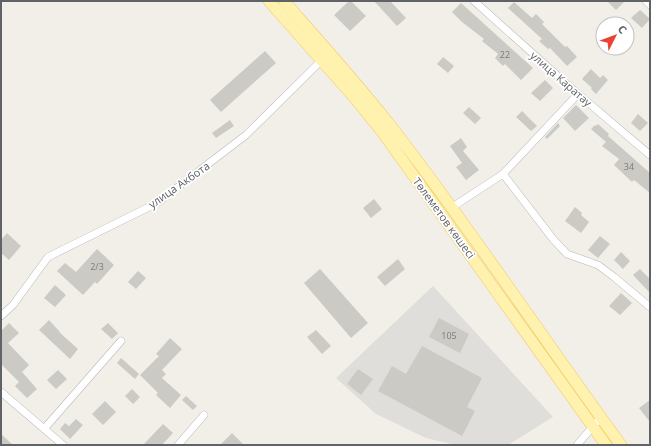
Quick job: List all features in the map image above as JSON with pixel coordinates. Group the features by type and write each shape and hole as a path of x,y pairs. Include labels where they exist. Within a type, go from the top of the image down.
{"main road":[{"name":"Төлеметов көшесі","path":"269,1 362,90 391,126 621,445"},
{"name":"Төлеметов көшесі","path":"284,1 354,97 383,133 606,445"}],"street":[{"name":"улица Каратау","path":"474,1 578,94 650,155"},
{"path":"646,1 650,5"},
{"name":"улица Акбота","path":"1,316 13,305 48,257 157,203 246,135 325,56"},
{"path":"451,208 503,174 578,94"},
{"path":"503,174 553,239 567,254 598,266 614,277 650,307"},
{"path":"44,429 121,341"},
{"path":"1,392 63,445"},
{"path":"178,445 204,415"},
{"path":"577,445 601,418"}],"shaded area":[{"path":"433,286 553,417 508,445 456,445 426,438 376,414 336,378"}],"building":[{"path":"349,1 351,1 366,16 350,31 334,15"},
{"path":"374,1 390,1 406,18 397,26"},
{"path":"607,1 625,1 616,10"},
{"path":"514,2 532,18 536,14 544,22 542,24 577,57 567,66 550,48 548,49 539,41 542,39 508,8"},
{"path":"461,3 533,68 521,80 505,64 503,66 495,58 498,54 482,41 484,39 452,12"},
{"path":"640,10 650,19 642,28 635,22 635,16 633,16"},
{"path":"265,51 276,63 221,112 210,100"},
{"path":"443,57 454,66 448,73 437,64"},
{"path":"591,69 600,78 603,75 608,80 596,94 582,79"},
{"path":"545,80 553,88 540,101 531,93"},
{"path":"576,105 589,118 575,131 563,118"},
{"path":"469,107 481,118 475,124 463,113"},
{"path":"522,111 537,126 531,131 516,117"},
{"path":"638,114 648,123 640,131 631,123"},
{"path":"230,120 234,126 216,138 212,133"},
{"path":"558,123 560,126 547,139 545,137"},
{"path":"598,124 609,134 608,136 650,173 650,193 634,180 632,182 614,165 619,159 602,146 606,142 591,129"},
{"path":"461,138 467,147 463,151 479,170 466,180 456,167 462,163 450,146"},
{"path":"374,199 382,209 371,218 363,208"},
{"path":"575,207 589,222 581,233 565,221"},
{"path":"7,233 21,246 9,260 1,253 1,240"},
{"path":"600,236 610,244 598,258 588,250"},
{"path":"97,249 114,265 97,284 95,282 83,295 57,271 65,263 76,272"},
{"path":"621,252 630,261 623,269 614,260"},
{"path":"398,259 405,269 385,286 377,277"},
{"path":"320,269 368,323 351,338 304,283"},
{"path":"640,269 650,279 650,293 633,275"},
{"path":"138,271 146,278 136,289 128,282"},
{"path":"55,285 66,295 55,307 44,298"},
{"path":"621,293 632,303 620,315 609,306"},
{"path":"439,318 469,334 460,353 429,337"},
{"path":"49,320 59,332 78,349 70,359 39,330"},
{"path":"9,323 19,333 8,343 29,365 22,372 37,389 27,398 15,386 19,382 1,364 1,331"},
{"path":"108,323 118,333 112,339 101,329"},
{"path":"316,330 331,346 322,354 307,337"},
{"path":"170,338 182,349 162,370 166,374 162,378 181,395 170,408 156,395 158,393 140,375 159,356 156,354"},
{"path":"422,346 482,378 467,407 475,411 462,436 378,391 392,366 406,374"},
{"path":"121,358 139,374 135,379 117,363"},
{"path":"358,369 373,379 361,395 347,384"},
{"path":"58,370 67,379 56,389 47,380"},
{"path":"132,389 140,397 133,404 125,396"},
{"path":"186,396 197,406 193,410 182,400"},
{"path":"650,400 650,422 639,408"},
{"path":"105,401 116,412 103,425 92,414"},
{"path":"76,419 83,425 70,439 60,429 65,423 69,426"},
{"path":"163,424 173,433 162,445 143,445"},
{"path":"232,433 244,445 220,445"},
{"path":"1,434 13,445 1,445"}]}
